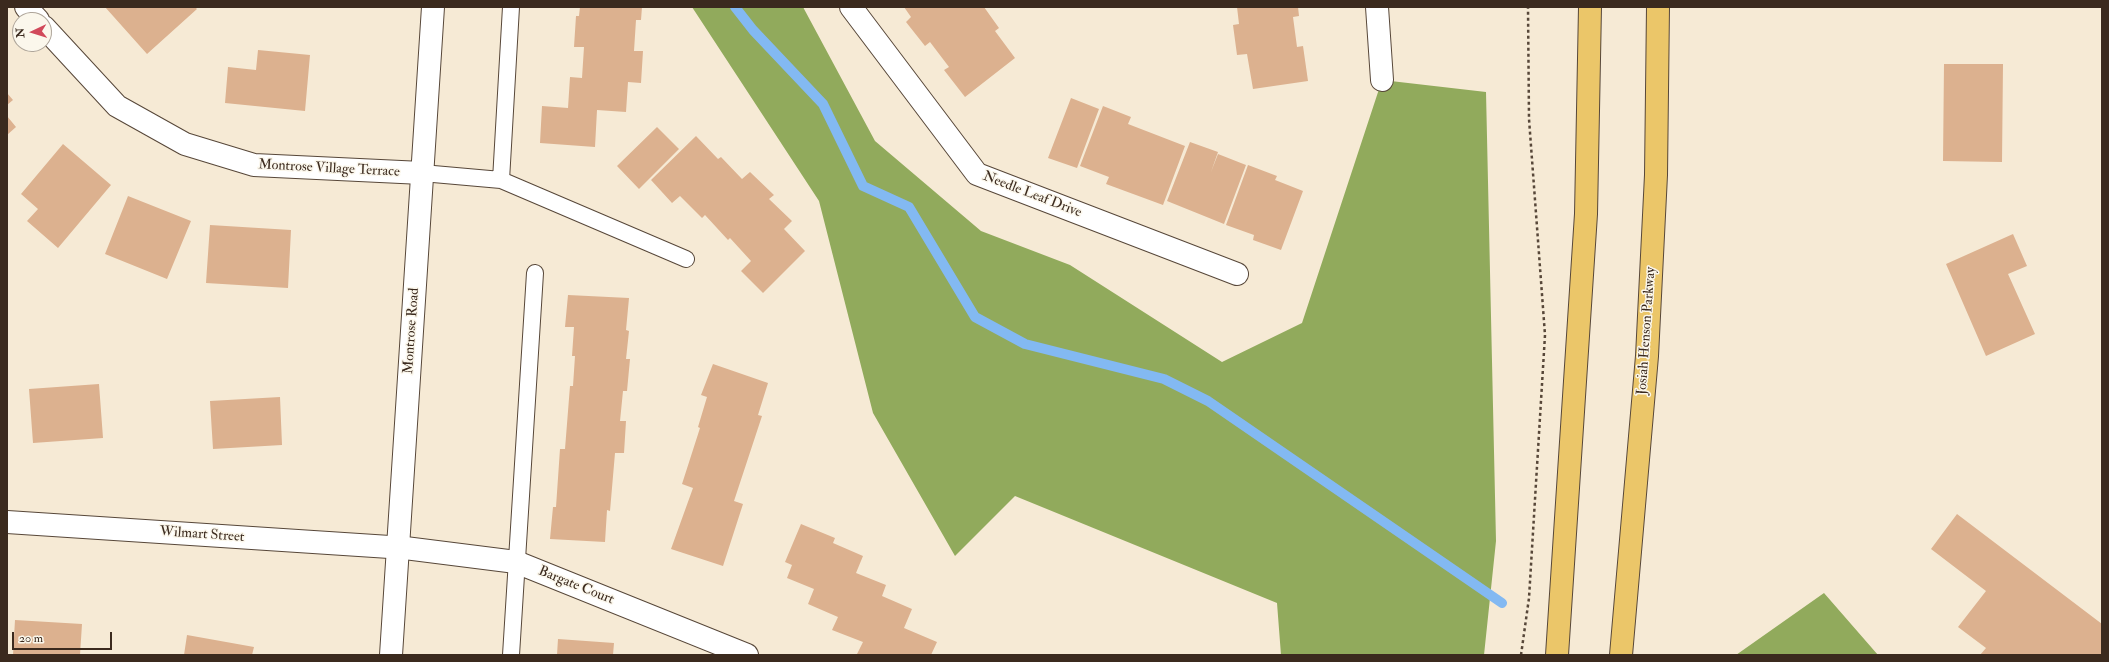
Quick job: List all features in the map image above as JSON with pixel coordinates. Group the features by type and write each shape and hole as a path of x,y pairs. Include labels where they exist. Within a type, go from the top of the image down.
{"main road":[{"path":"1557,655 1586,214 1590,7"},
{"name":"Josiah Henson Parkway","path":"1622,655 1648,334 1656,175 1658,7"}],"street":[{"name":"Montrose Road","path":"391,655 433,7"},
{"name":"Needle Leaf Drive","path":"851,7 977,174 1237,274"},
{"path":"1377,7 1382,80"},
{"name":"Montrose Village Terrace","path":"52,36 117,106 185,144 254,165 422,174"},
{"name":"Wilmart Street","path":"7,522 397,548"},
{"name":"Bargate Court","path":"397,548 516,562 747,655"}],"lane":[{"path":"501,180 511,7"},
{"path":"422,174 501,180 686,259"},
{"path":"511,655 535,273"}],"path":[{"path":"1521,655 1529,598 1545,335 1528,120 1528,7"}],"green space":[{"path":"692,7 803,7 875,141 981,231 1070,265 1222,362 1302,323 1382,80 1486,92 1496,541 1484,655 1281,655 1277,603 1015,496 955,556 873,413 819,201"},
{"path":"1824,593 1878,655 1736,655"}],"building":[{"path":"105,7 195,7 197,9 147,54"},
{"path":"580,7 642,7 641,20 636,20 634,51 643,51 641,83 628,82 626,112 597,110 595,147 540,143 542,106 568,108 570,77 582,78 584,47 574,47 576,16 579,16"},
{"path":"904,7 984,7 999,28 995,31 1015,58 965,97 944,70 949,67 930,42 925,46 906,22 911,17"},
{"path":"1237,7 1298,7 1299,16 1293,17 1297,47 1303,46 1308,81 1253,89 1247,54 1237,55 1233,25 1239,24"},
{"path":"258,50 310,55 305,111 225,103 228,67 256,70"},
{"path":"1944,64 2003,64 2002,162 1943,161"},
{"path":"7,93 13,100 7,105"},
{"path":"1071,98 1099,109 1077,168 1048,158"},
{"path":"1103,106 1131,117 1128,124 1185,146 1163,205 1106,184 1109,177 1080,166"},
{"path":"7,116 16,127 7,135"},
{"path":"657,127 679,149 639,189 617,166"},
{"path":"696,136 718,159 721,157 742,179 750,172 774,195 769,199 792,221 784,229 805,251 763,293 741,271 751,261 730,238 728,240 705,215 702,218 680,196 672,203 651,180"},
{"path":"1190,142 1218,152 1211,172 1218,154 1246,165 1224,224 1167,201"},
{"path":"63,144 111,185 58,248 27,221 38,209 21,194"},
{"path":"1248,165 1277,176 1275,180 1303,191 1281,250 1253,240 1254,235 1226,225"},
{"path":"128,196 191,221 167,279 105,254"},
{"path":"210,225 291,230 288,288 206,283"},
{"path":"2013,234 2027,266 2008,274 2035,334 1986,356 1946,264"},
{"path":"568,295 629,298 626,330 629,331 626,359 630,359 627,391 623,391 620,421 626,421 624,453 615,453 610,511 607,510 605,542 550,539 553,507 556,507 560,449 565,449 570,386 573,386 575,356 572,356 574,327 565,327"},
{"path":"713,364 768,383 758,415 762,416 734,501 743,504 723,566 671,549 693,488 682,484 700,428 698,427 707,397 701,395"},
{"path":"99,384 103,438 33,443 29,389"},
{"path":"280,397 282,445 213,449 210,401"},
{"path":"1957,514 2102,624 2102,655 1980,655 1986,648 1958,627 1986,591 1931,549"},
{"path":"801,524 835,538 833,543 863,556 856,573 886,585 882,596 912,609 904,628 937,642 931,655 860,655 857,654 863,642 832,630 838,617 808,604 814,589 787,578 792,565 785,562"},
{"path":"15,620 82,624 80,655 13,655"},
{"path":"187,635 254,647 252,655 184,655"},
{"path":"558,639 614,643 613,655 557,655"}],"waterway":[{"path":"735,7 753,30 823,104 863,186 909,207 975,317 1025,344 1164,379 1208,401 1502,603"}]}
